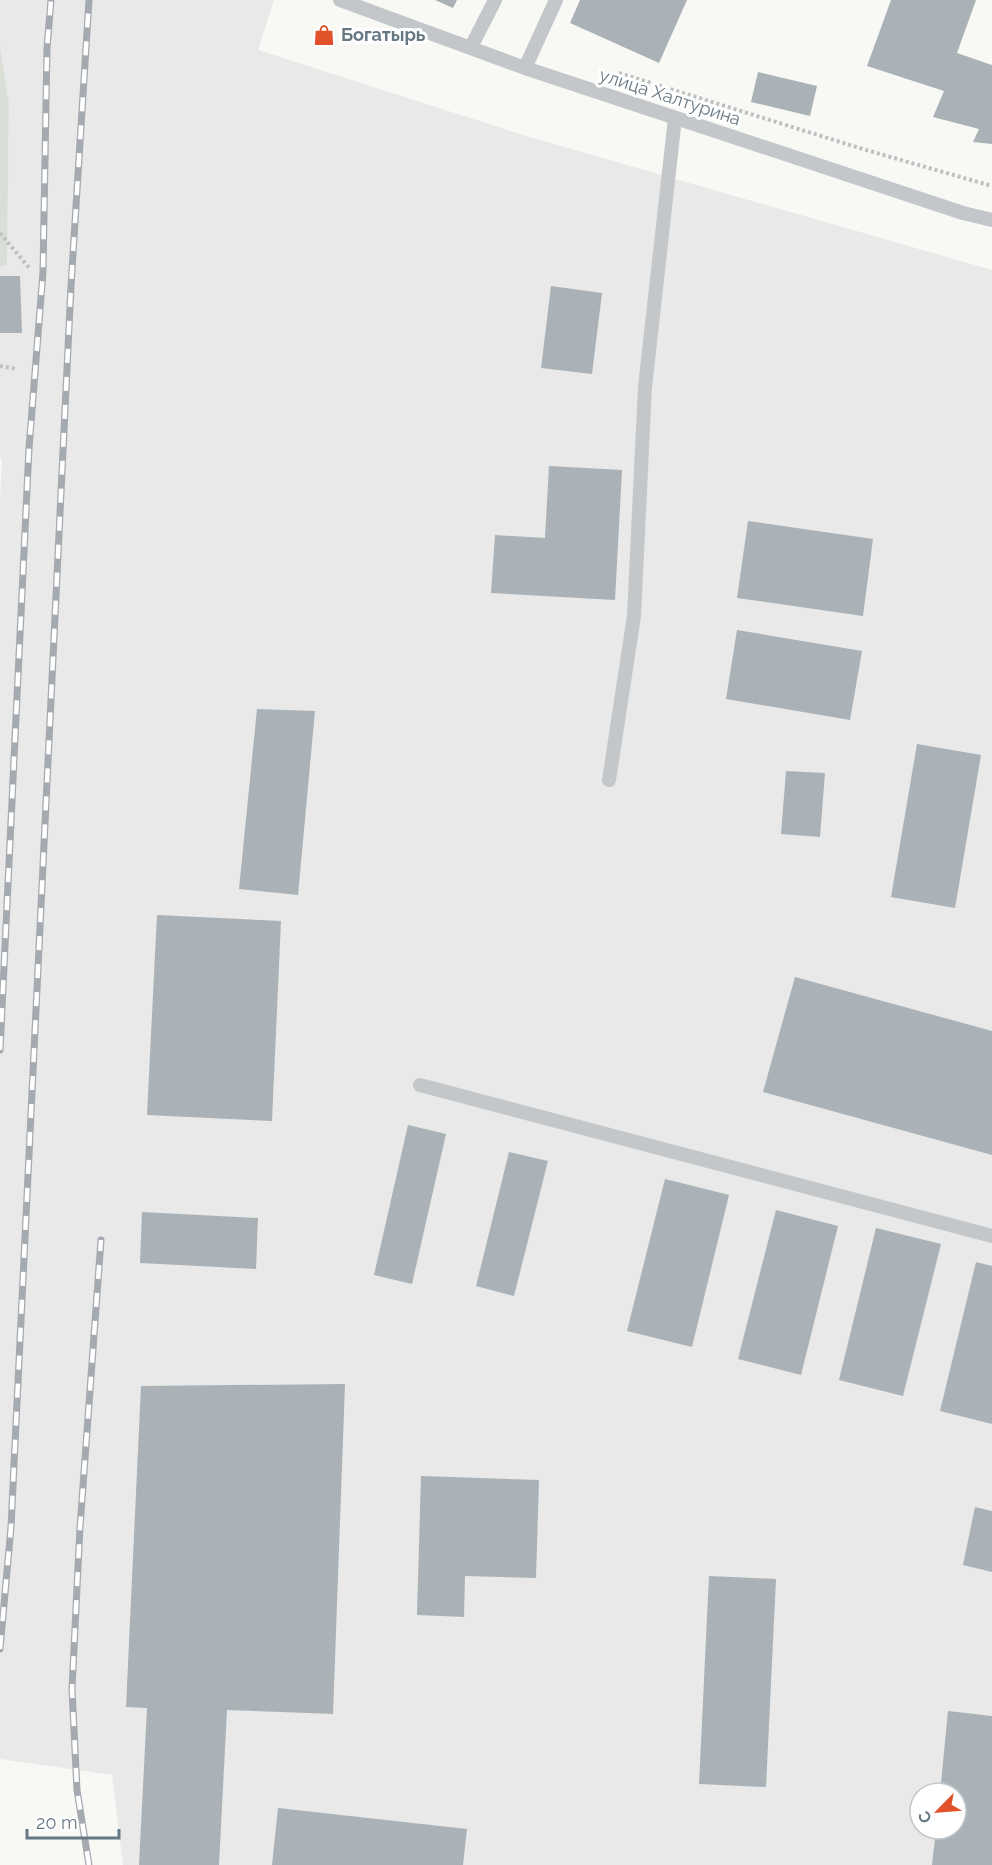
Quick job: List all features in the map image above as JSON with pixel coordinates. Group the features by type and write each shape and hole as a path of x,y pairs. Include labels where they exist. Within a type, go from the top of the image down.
{"lane":[{"name":"улица Халтурина","path":"340,0 525,68 963,213 992,220"},
{"path":"471,47 495,0"},
{"path":"525,68 556,0"},
{"path":"609,780 634,616 645,387 675,118"},
{"path":"420,1085 992,1236"}],"path":[{"path":"615,71 866,150 992,186"},
{"path":"0,233 30,269"},
{"path":"0,366 18,369"}],"shaded area":[{"path":"0,0 274,0 258,50 526,136 992,270 992,1865 123,1865 112,1775 0,1759 0,499 2,461 0,456 0,266 7,264 9,103 0,47"},
{"path":"0,47 9,103 7,265 0,266"}],"building":[{"path":"435,0 457,0 453,8"},
{"path":"580,0 687,0 659,63 570,23"},
{"path":"891,0 976,0 957,53 992,65 992,144 973,142 979,129 933,117 944,91 867,66"},
{"path":"758,72 817,86 810,116 751,102"},
{"path":"0,276 20,276 22,333 0,333"},
{"path":"551,286 602,293 592,374 541,368"},
{"path":"549,466 622,470 615,600 491,593 495,535 545,538"},
{"path":"748,521 873,539 863,616 737,598"},
{"path":"737,630 862,651 850,720 726,699"},
{"path":"257,709 315,711 298,895 239,889"},
{"path":"917,744 981,755 955,908 891,897"},
{"path":"786,771 825,773 820,837 781,834"},
{"path":"157,915 281,921 272,1121 147,1115"},
{"path":"795,977 992,1031 992,1155 763,1092"},
{"path":"408,1125 446,1134 412,1284 374,1275"},
{"path":"509,1152 548,1161 514,1296 476,1286"},
{"path":"665,1179 729,1195 692,1347 627,1331"},
{"path":"776,1210 838,1226 801,1375 738,1359"},
{"path":"142,1212 258,1218 256,1269 140,1263"},
{"path":"876,1228 941,1244 903,1396 839,1380"},
{"path":"976,1262 992,1266 992,1424 940,1411"},
{"path":"345,1384 333,1714 227,1710 219,1865 139,1865 147,1708 126,1707 141,1386"},
{"path":"421,1476 539,1480 536,1578 465,1576 464,1617 417,1615"},
{"path":"975,1507 992,1511 992,1572 963,1565"},
{"path":"709,1576 776,1579 766,1787 699,1784"},
{"path":"948,1711 992,1716 992,1865 932,1865 935,1841 968,1841 968,1781 941,1781"},
{"path":"278,1808 467,1829 463,1865 272,1865"}],"railway":[{"path":"0,1050 29,448 43,272 47,48 51,0"},
{"path":"0,1649 11,1527 71,286 89,0"},
{"path":"89,1865 77,1790 72,1689 80,1527 101,1240"}],"place":[{"name":"Богатырь","path":"324,35"}]}
